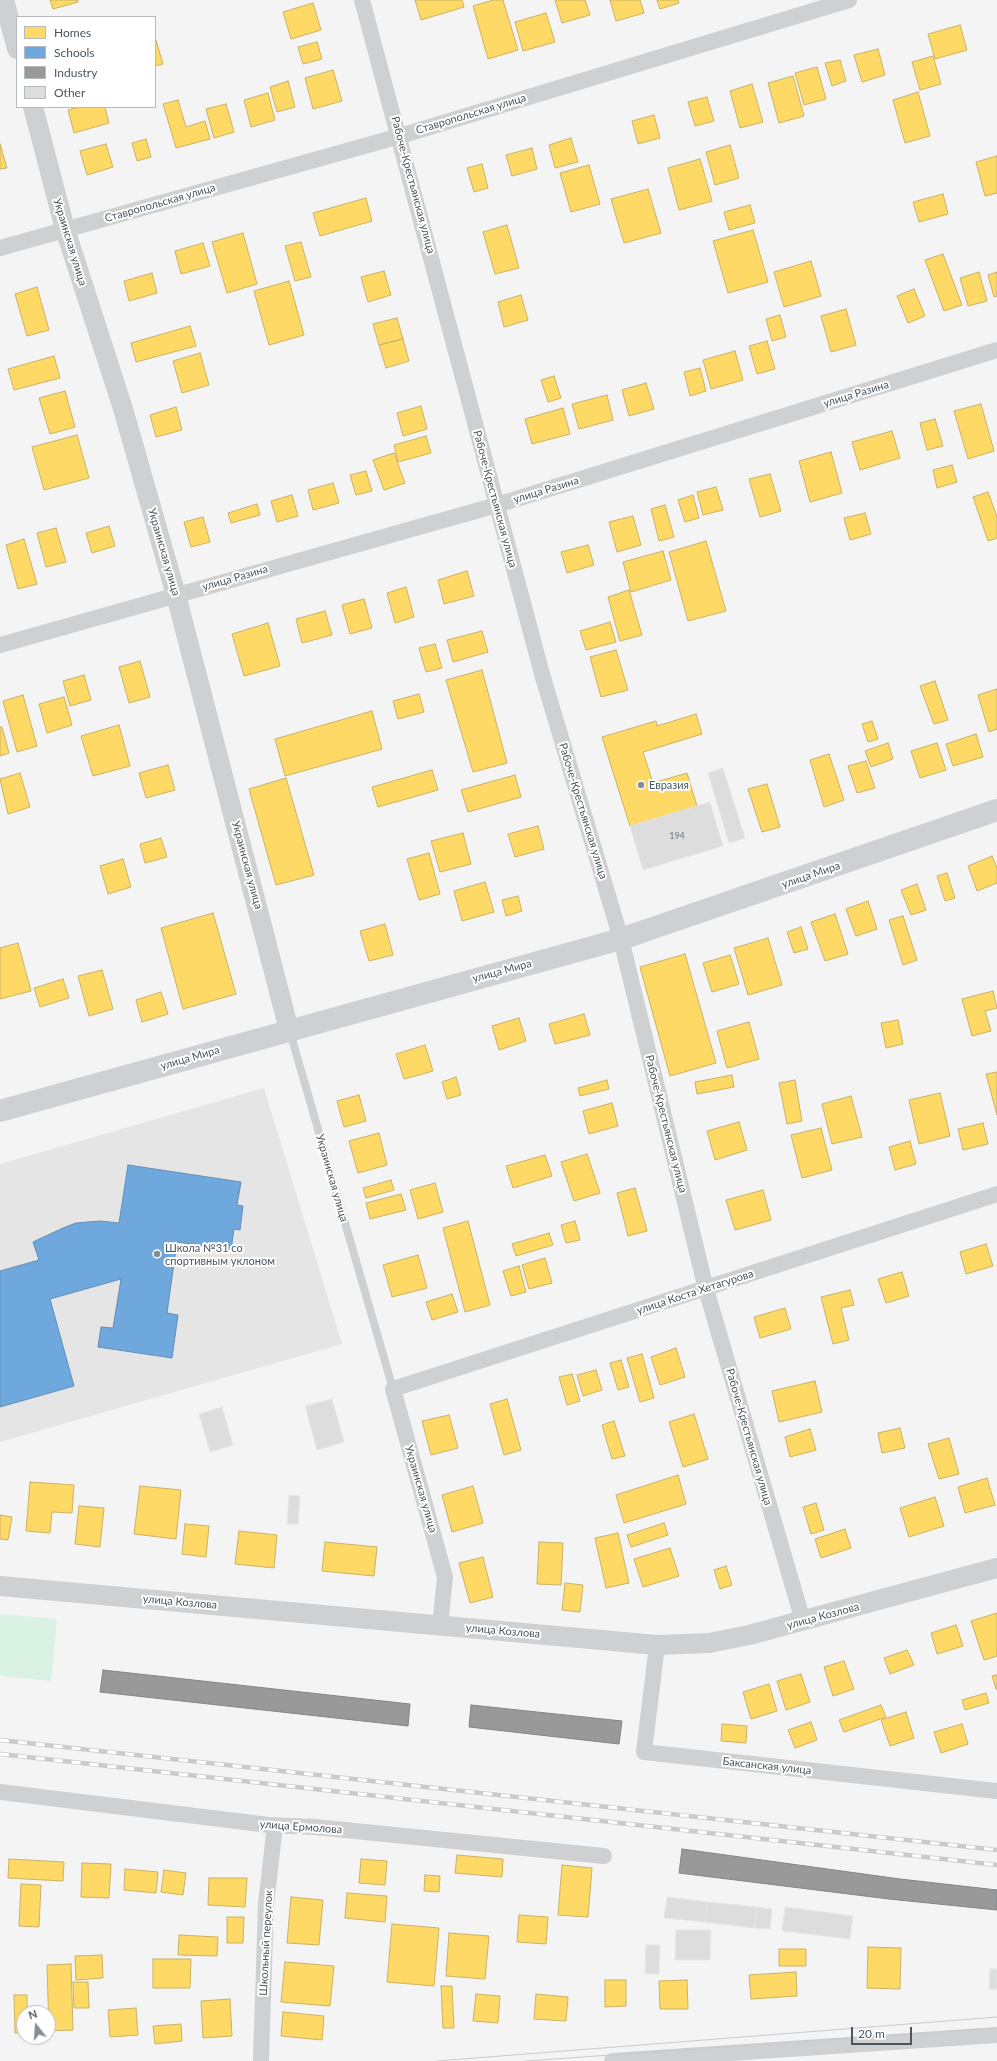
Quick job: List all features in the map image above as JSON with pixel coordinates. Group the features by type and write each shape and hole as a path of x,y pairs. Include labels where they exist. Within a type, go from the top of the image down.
{"main road":[{"name":"улица Мира","path":"0,1111 621,939 997,810"}],"street":[{"path":"4,0 16,45"},
{"name":"Рабоче-Крестьянская улица","path":"362,0 400,136 542,674 621,939 706,1289 803,1621"},
{"name":"Ставропольская улица","path":"0,248 400,136 849,0"},
{"name":"Украинская улица","path":"33,108 65,229 124,412 176,595 289,1030"},
{"name":"улица Разина","path":"0,645 497,505 997,350"},
{"name":"улица Коста Хетагурова","path":"393,1388 706,1289 997,1194"},
{"name":"Украинская улица","path":"393,1388 445,1577 440,1626"},
{"name":"улица Козлова","path":"0,1586 658,1645 709,1643 749,1636 997,1568"},
{"name":"Баксанская улица","path":"658,1645 644,1752 997,1791"},
{"name":"улица Ермолова","path":"0,1792 275,1825 315,1827 604,1856"},
{"name":"Школьный переулок","path":"261,2061 266,1904 275,1825"},
{"path":"612,2061 776,2055 997,2035"}],"lane":[{"name":"Украинская улица","path":"289,1030 393,1388"}],"shaded area":[{"name":"Школа №31 со спортивным уклоном","path":"264,1088 342,1344 0,1442 0,1164"}],"green space":[{"path":"0,1614 57,1619 51,1681 0,1676"}],"building: Homes":[{"path":"50,0 78,0 78,2 53,9"},
{"path":"415,0 462,0 464,7 421,20"},
{"path":"493,0 503,0 518,50 488,59 473,6"},
{"path":"555,0 585,0 590,15 562,23"},
{"path":"610,0 640,0 644,13 616,21"},
{"path":"657,0 678,0 679,3 660,9"},
{"path":"313,3 321,30 291,39 283,12"},
{"path":"546,13 555,42 523,51 515,22"},
{"path":"960,25 967,50 935,59 928,34"},
{"path":"156,40 163,64 156,66"},
{"path":"317,42 322,59 303,64 298,47"},
{"path":"878,49 885,75 862,82 854,55"},
{"path":"933,56 941,84 920,90 912,62"},
{"path":"840,60 846,81 832,86 825,63"},
{"path":"817,67 826,99 804,105 795,73"},
{"path":"333,70 342,101 313,109 305,78"},
{"path":"793,76 804,116 779,123 768,83"},
{"path":"288,81 295,107 277,112 270,87"},
{"path":"752,84 763,122 740,128 730,91"},
{"path":"918,92 930,136 905,143 893,100"},
{"path":"268,93 275,120 251,127 244,100"},
{"path":"707,97 714,121 695,126 688,102"},
{"path":"178,100 186,127 205,121 210,139 176,148 163,104"},
{"path":"226,104 234,132 214,138 206,109"},
{"path":"75,108 105,108 109,123 74,133 68,110"},
{"path":"654,115 660,138 638,144 632,121"},
{"path":"571,138 578,162 555,168 549,145"},
{"path":"146,139 151,157 137,161 132,143"},
{"path":"0,144 7,168 0,169"},
{"path":"106,144 113,167 87,175 80,151"},
{"path":"730,145 739,178 715,185 706,152"},
{"path":"532,148 537,169 512,176 506,155"},
{"path":"997,156 997,193 985,196 976,162"},
{"path":"700,159 712,201 679,210 668,168"},
{"path":"482,164 488,188 474,192 467,168"},
{"path":"589,165 600,204 571,212 560,173"},
{"path":"648,189 661,233 624,243 611,199"},
{"path":"943,194 948,214 919,222 913,202"},
{"path":"366,198 372,221 320,236 313,213"},
{"path":"750,205 755,223 729,230 724,212"},
{"path":"507,225 519,268 495,274 483,232"},
{"path":"753,230 768,282 728,293 713,241"},
{"path":"243,233 257,284 227,293 212,242"},
{"path":"301,242 311,277 295,281 285,246"},
{"path":"203,243 210,266 181,274 175,251"},
{"path":"943,254 962,305 944,311 925,260"},
{"path":"811,261 821,296 784,307 774,272"},
{"path":"384,271 391,295 368,302 361,277"},
{"path":"979,272 987,301 968,306 960,278"},
{"path":"997,272 997,296 994,297 988,275"},
{"path":"152,273 157,293 129,301 124,281"},
{"path":"289,281 304,335 269,345 254,291"},
{"path":"37,287 49,330 27,336 15,294"},
{"path":"914,289 925,316 908,323 897,296"},
{"path":"521,295 528,320 504,327 498,302"},
{"path":"846,309 856,345 831,352 821,316"},
{"path":"780,315 786,337 772,341 766,319"},
{"path":"397,318 403,339 379,345 373,324"},
{"path":"190,326 196,346 136,362 131,343"},
{"path":"403,339 409,361 386,368 379,345"},
{"path":"767,341 775,369 757,374 749,346"},
{"path":"735,351 743,380 711,389 703,360"},
{"path":"200,353 209,385 182,393 173,361"},
{"path":"54,356 60,378 14,390 8,369"},
{"path":"700,368 706,391 690,396 684,372"},
{"path":"554,376 561,398 548,402 541,380"},
{"path":"646,383 654,409 629,416 622,390"},
{"path":"65,391 75,427 50,434 39,398"},
{"path":"607,395 613,420 579,429 572,404"},
{"path":"981,404 994,451 968,459 954,411"},
{"path":"421,406 427,429 403,436 397,413"},
{"path":"176,407 182,430 156,437 150,415"},
{"path":"563,408 570,434 532,444 525,419"},
{"path":"935,419 943,446 927,450 920,423"},
{"path":"892,431 900,458 860,470 852,442"},
{"path":"77,435 89,478 44,490 32,447"},
{"path":"426,436 431,453 398,462 394,445"},
{"path":"831,452 842,493 810,502 799,461"},
{"path":"394,453 405,483 384,490 373,460"},
{"path":"952,465 957,482 937,488 933,470"},
{"path":"366,471 372,491 356,495 350,475"},
{"path":"770,474 781,511 760,517 749,479"},
{"path":"333,483 339,503 313,510 308,490"},
{"path":"716,487 723,510 703,515 697,492"},
{"path":"988,492 997,517 997,538 988,541 973,497"},
{"path":"292,495 298,516 277,522 271,501"},
{"path":"693,495 699,518 685,522 678,500"},
{"path":"257,504 260,515 231,523 228,513"},
{"path":"665,505 674,537 659,541 651,509"},
{"path":"865,513 871,534 850,540 844,518"},
{"path":"633,516 641,545 617,552 609,522"},
{"path":"203,517 210,542 191,547 184,522"},
{"path":"109,526 115,546 92,553 86,533"},
{"path":"56,528 66,562 46,567 37,533"},
{"path":"24,539 37,584 18,589 6,545"},
{"path":"706,541 726,611 688,621 669,552"},
{"path":"588,545 594,565 567,573 561,552"},
{"path":"663,551 671,580 631,592 623,562"},
{"path":"467,571 474,596 444,604 438,580"},
{"path":"406,587 414,617 395,623 387,593"},
{"path":"629,590 642,635 620,641 608,597"},
{"path":"364,599 372,628 350,634 342,605"},
{"path":"325,611 332,635 302,643 296,619"},
{"path":"610,622 616,642 586,650 580,631"},
{"path":"268,623 280,666 244,676 232,634"},
{"path":"482,631 488,652 453,662 447,640"},
{"path":"435,644 442,668 426,672 419,648"},
{"path":"616,650 628,690 601,697 590,657"},
{"path":"140,661 150,697 129,703 119,667"},
{"path":"482,670 507,763 473,772 446,680"},
{"path":"84,675 91,700 70,706 63,681"},
{"path":"935,681 948,720 934,724 920,686"},
{"path":"997,689 997,729 989,732 978,695"},
{"path":"419,694 424,712 398,719 393,701"},
{"path":"23,695 37,746 17,752 3,701"},
{"path":"64,697 72,725 47,733 39,704"},
{"path":"372,711 382,749 285,776 275,739"},
{"path":"696,714 702,734 643,752 653,783 687,773 697,806 630,826 602,737 656,721 657,726"},
{"path":"872,721 878,739 868,742 862,724"},
{"path":"119,725 130,766 93,776 81,736"},
{"path":"0,727 2,727 9,753 0,756"},
{"path":"976,734 983,757 953,766 946,744"},
{"path":"888,743 893,759 871,767 865,751"},
{"path":"937,743 946,770 920,778 911,751"},
{"path":"829,754 844,800 824,807 810,760"},
{"path":"866,761 875,788 857,793 848,766"},
{"path":"168,765 175,790 146,798 139,773"},
{"path":"432,770 438,790 378,807 372,787"},
{"path":"20,773 30,807 8,814 0,779"},
{"path":"515,775 521,797 468,812 461,790"},
{"path":"286,778 314,875 276,885 249,789"},
{"path":"767,784 780,827 762,832 748,789"},
{"path":"538,826 544,849 515,857 508,834"},
{"path":"463,833 471,864 440,872 431,841"},
{"path":"161,838 167,857 145,863 140,844"},
{"path":"429,853 440,894 419,900 407,859"},
{"path":"992,856 997,868 997,883 977,891 968,866"},
{"path":"123,859 131,887 108,894 100,866"},
{"path":"947,873 955,898 945,901 937,876"},
{"path":"485,882 494,912 462,921 454,891"},
{"path":"917,884 926,910 911,915 901,890"},
{"path":"518,896 522,911 506,916 502,900"},
{"path":"868,901 877,929 856,936 846,909"},
{"path":"213,913 236,994 183,1009 161,928"},
{"path":"835,914 848,954 825,961 811,922"},
{"path":"903,916 917,960 903,965 889,920"},
{"path":"385,924 393,955 369,961 360,931"},
{"path":"801,927 808,949 794,953 787,932"},
{"path":"768,938 782,985 748,995 734,948"},
{"path":"18,943 31,991 0,999 0,948"},
{"path":"685,954 716,1063 670,1076 640,967"},
{"path":"730,955 739,984 712,992 703,963"},
{"path":"102,970 113,1009 89,1016 78,976"},
{"path":"63,979 69,998 40,1007 34,988"},
{"path":"993,991 997,1008 985,1011 991,1031 972,1036 962,999"},
{"path":"161,992 168,1014 142,1022 136,1000"},
{"path":"584,1014 590,1035 555,1044 549,1024"},
{"path":"519,1018 526,1041 499,1050 492,1026"},
{"path":"898,1020 903,1044 886,1048 881,1023"},
{"path":"749,1022 759,1059 727,1068 717,1031"},
{"path":"425,1045 433,1071 404,1079 396,1054"},
{"path":"997,1072 997,1115 986,1074"},
{"path":"732,1075 734,1087 697,1094 695,1082"},
{"path":"456,1077 461,1095 447,1099 442,1082"},
{"path":"607,1080 609,1089 580,1096 578,1088"},
{"path":"795,1080 802,1121 787,1124 779,1083"},
{"path":"940,1093 950,1136 919,1144 909,1100"},
{"path":"359,1095 366,1121 344,1127 337,1101"},
{"path":"851,1096 862,1137 832,1144 822,1104"},
{"path":"612,1103 618,1126 589,1134 583,1111"},
{"path":"739,1122 747,1150 715,1160 707,1131"},
{"path":"983,1123 988,1144 963,1150 958,1129"},
{"path":"821,1128 832,1170 802,1178 791,1135"},
{"path":"379,1133 387,1165 358,1173 349,1141"},
{"path":"910,1141 916,1164 895,1170 889,1147"},
{"path":"587,1154 600,1193 574,1201 561,1162"},
{"path":"545,1155 552,1176 513,1188 506,1166"},
{"path":"391,1180 394,1190 366,1198 363,1188"},
{"path":"435,1183 443,1212 418,1219 410,1190"},
{"path":"635,1188 647,1231 628,1236 617,1193"},
{"path":"763,1190 771,1220 735,1230 726,1200"},
{"path":"401,1194 406,1210 370,1219 366,1203"},
{"path":"468,1221 490,1305 465,1312 443,1228"},
{"path":"575,1221 580,1240 566,1243 561,1225"},
{"path":"549,1233 553,1245 516,1256 512,1244"},
{"path":"986,1244 993,1266 966,1274 960,1252"},
{"path":"418,1255 427,1288 392,1297 383,1265"},
{"path":"545,1258 552,1283 529,1289 522,1265"},
{"path":"519,1266 526,1292 511,1296 503,1271"},
{"path":"902,1272 909,1296 886,1303 878,1279"},
{"path":"850,1290 854,1305 841,1308 849,1340 833,1344 821,1297"},
{"path":"452,1294 458,1312 432,1320 426,1302"},
{"path":"785,1308 791,1329 760,1338 754,1317"},
{"path":"676,1348 685,1377 660,1385 651,1357"},
{"path":"642,1354 654,1398 640,1402 627,1358"},
{"path":"621,1360 629,1387 618,1390 610,1363"},
{"path":"596,1370 602,1390 583,1396 577,1375"},
{"path":"572,1374 580,1401 567,1405 559,1377"},
{"path":"815,1381 822,1412 779,1422 772,1391"},
{"path":"507,1399 521,1450 504,1455 490,1404"},
{"path":"694,1414 708,1459 683,1467 669,1422"},
{"path":"449,1415 458,1448 431,1455 422,1421"},
{"path":"614,1421 625,1456 612,1459 602,1425"},
{"path":"900,1428 905,1448 882,1453 878,1433"},
{"path":"810,1429 816,1450 790,1457 785,1437"},
{"path":"949,1438 959,1474 939,1479 928,1444"},
{"path":"678,1475 686,1504 624,1523 616,1495"},
{"path":"987,1478 995,1505 965,1513 958,1487"},
{"path":"30,1482 74,1485 72,1513 52,1512 50,1533 26,1531"},
{"path":"140,1486 181,1490 176,1539 134,1534"},
{"path":"473,1486 483,1523 452,1532 442,1495"},
{"path":"935,1497 944,1526 909,1537 900,1508"},
{"path":"816,1503 824,1530 811,1534 803,1507"},
{"path":"79,1506 104,1508 100,1547 75,1544"},
{"path":"0,1515 12,1517 8,1540 0,1539"},
{"path":"664,1523 668,1535 631,1547 627,1535"},
{"path":"185,1524 209,1526 206,1557 182,1554"},
{"path":"845,1529 851,1548 821,1558 815,1539"},
{"path":"239,1531 277,1535 274,1568 235,1564"},
{"path":"618,1533 629,1583 606,1588 595,1538"},
{"path":"325,1542 377,1547 374,1576 322,1571"},
{"path":"539,1542 563,1543 561,1585 537,1584"},
{"path":"670,1548 679,1576 643,1587 634,1559"},
{"path":"483,1557 493,1597 470,1603 459,1563"},
{"path":"726,1566 732,1585 720,1589 714,1570"},
{"path":"565,1583 583,1585 580,1612 562,1610"},
{"path":"997,1613 997,1656 984,1660 971,1621"},
{"path":"956,1625 963,1646 937,1654 931,1633"},
{"path":"907,1650 914,1665 890,1674 884,1658"},
{"path":"844,1661 854,1689 833,1696 824,1667"},
{"path":"801,1674 810,1702 786,1710 777,1681"},
{"path":"997,1675 997,1689 996,1689 992,1676"},
{"path":"769,1684 777,1711 751,1719 743,1692"},
{"path":"986,1693 989,1703 965,1710 962,1700"},
{"path":"881,1705 886,1717 844,1732 839,1720"},
{"path":"906,1712 914,1738 890,1746 881,1720"},
{"path":"811,1722 817,1740 795,1748 788,1730"},
{"path":"722,1724 747,1726 746,1743 721,1741"},
{"path":"962,1724 968,1744 941,1753 934,1732"},
{"path":"457,1855 503,1859 502,1877 455,1873"},
{"path":"9,1859 64,1862 63,1881 8,1878"},
{"path":"361,1859 387,1861 385,1885 359,1883"},
{"path":"82,1863 111,1864 109,1898 81,1897"},
{"path":"562,1865 592,1868 588,1917 558,1915"},
{"path":"125,1869 158,1872 156,1893 124,1890"},
{"path":"164,1870 186,1873 183,1895 161,1892"},
{"path":"425,1875 440,1876 439,1892 424,1891"},
{"path":"209,1878 247,1878 245,1907 208,1905"},
{"path":"21,1884 41,1885 39,1927 19,1926"},
{"path":"347,1893 387,1896 385,1922 345,1918"},
{"path":"291,1897 323,1900 319,1945 287,1943"},
{"path":"519,1915 548,1917 546,1944 517,1942"},
{"path":"227,1917 244,1917 243,1943 227,1943"},
{"path":"392,1924 439,1928 434,1986 387,1982"},
{"path":"449,1933 489,1936 485,1979 446,1976"},
{"path":"179,1935 218,1937 217,1956 178,1955"},
{"path":"868,1947 901,1948 900,1989 867,1988"},
{"path":"779,1949 806,1949 806,1966 779,1966"},
{"path":"102,1955 103,1978 76,1980 75,1956"},
{"path":"153,1959 191,1959 190,1988 153,1988"},
{"path":"285,1962 334,1966 330,2006 281,2002"},
{"path":"71,1964 73,2030 56,2031 56,2005 48,2005 47,1965"},
{"path":"796,1972 797,1996 751,1999 749,1975"},
{"path":"605,1980 626,1980 626,2006 605,2007"},
{"path":"687,1980 688,2009 660,2009 659,1981"},
{"path":"73,1982 88,1982 89,2008 74,2008"},
{"path":"441,1986 452,1986 454,2028 443,2028"},
{"path":"476,1994 500,1996 498,2023 473,2021"},
{"path":"536,1994 568,1997 566,2021 534,2019"},
{"path":"14,1995 27,1995 27,2005 16,2005 15,2033"},
{"path":"230,1999 232,2036 203,2038 201,2001"},
{"path":"136,2008 138,2035 110,2037 108,2010"},
{"path":"283,2012 324,2016 322,2040 281,2036"},
{"path":"181,2024 182,2041 155,2044 153,2026"}],"building: Schools":[{"path":"128,1165 241,1182 237,1205 243,1206 240,1230 234,1229 231,1250 177,1242 167,1313 178,1315 172,1358 98,1347 101,1327 113,1328 121,1279 50,1299 74,1386 0,1407 0,1271 39,1260 33,1242 63,1228 76,1223 100,1221 119,1223"}],"building: Industry":[{"path":"103,1670 410,1704 408,1726 100,1692"},
{"path":"471,1705 622,1721 619,1744 469,1727"},
{"path":"682,1849 900,1879 997,1890 997,1910 889,1899 679,1873"}],"building: Other":[{"path":"723,768 745,838 729,843 708,773"},
{"path":"710,802 723,846 643,870 630,826"},
{"path":"332,1399 344,1442 317,1450 305,1406"},
{"path":"222,1407 233,1445 210,1452 199,1414"},
{"path":"289,1495 300,1496 298,1524 287,1524"},
{"path":"667,1897 708,1902 705,1922 664,1918"},
{"path":"708,1902 757,1907 754,1928 705,1922"},
{"path":"757,1907 772,1909 770,1929 754,1928"},
{"path":"785,1907 853,1916 850,1939 782,1931"},
{"path":"676,1930 711,1930 710,1960 675,1960"},
{"path":"646,1945 660,1945 659,1974 645,1974"},
{"path":"990,1969 997,1969 997,1989 989,1989"}],"tram line":[{"path":"437,2061 997,2017"},
{"path":"525,2061 997,2028"}],"railway":[{"path":"0,1740 997,1850"},
{"path":"0,1754 997,1865"}],"place":[{"name":"Евразия","path":"641,785"},
{"name":"Школа №31 со спортивным уклоном","path":"157,1254"}]}
